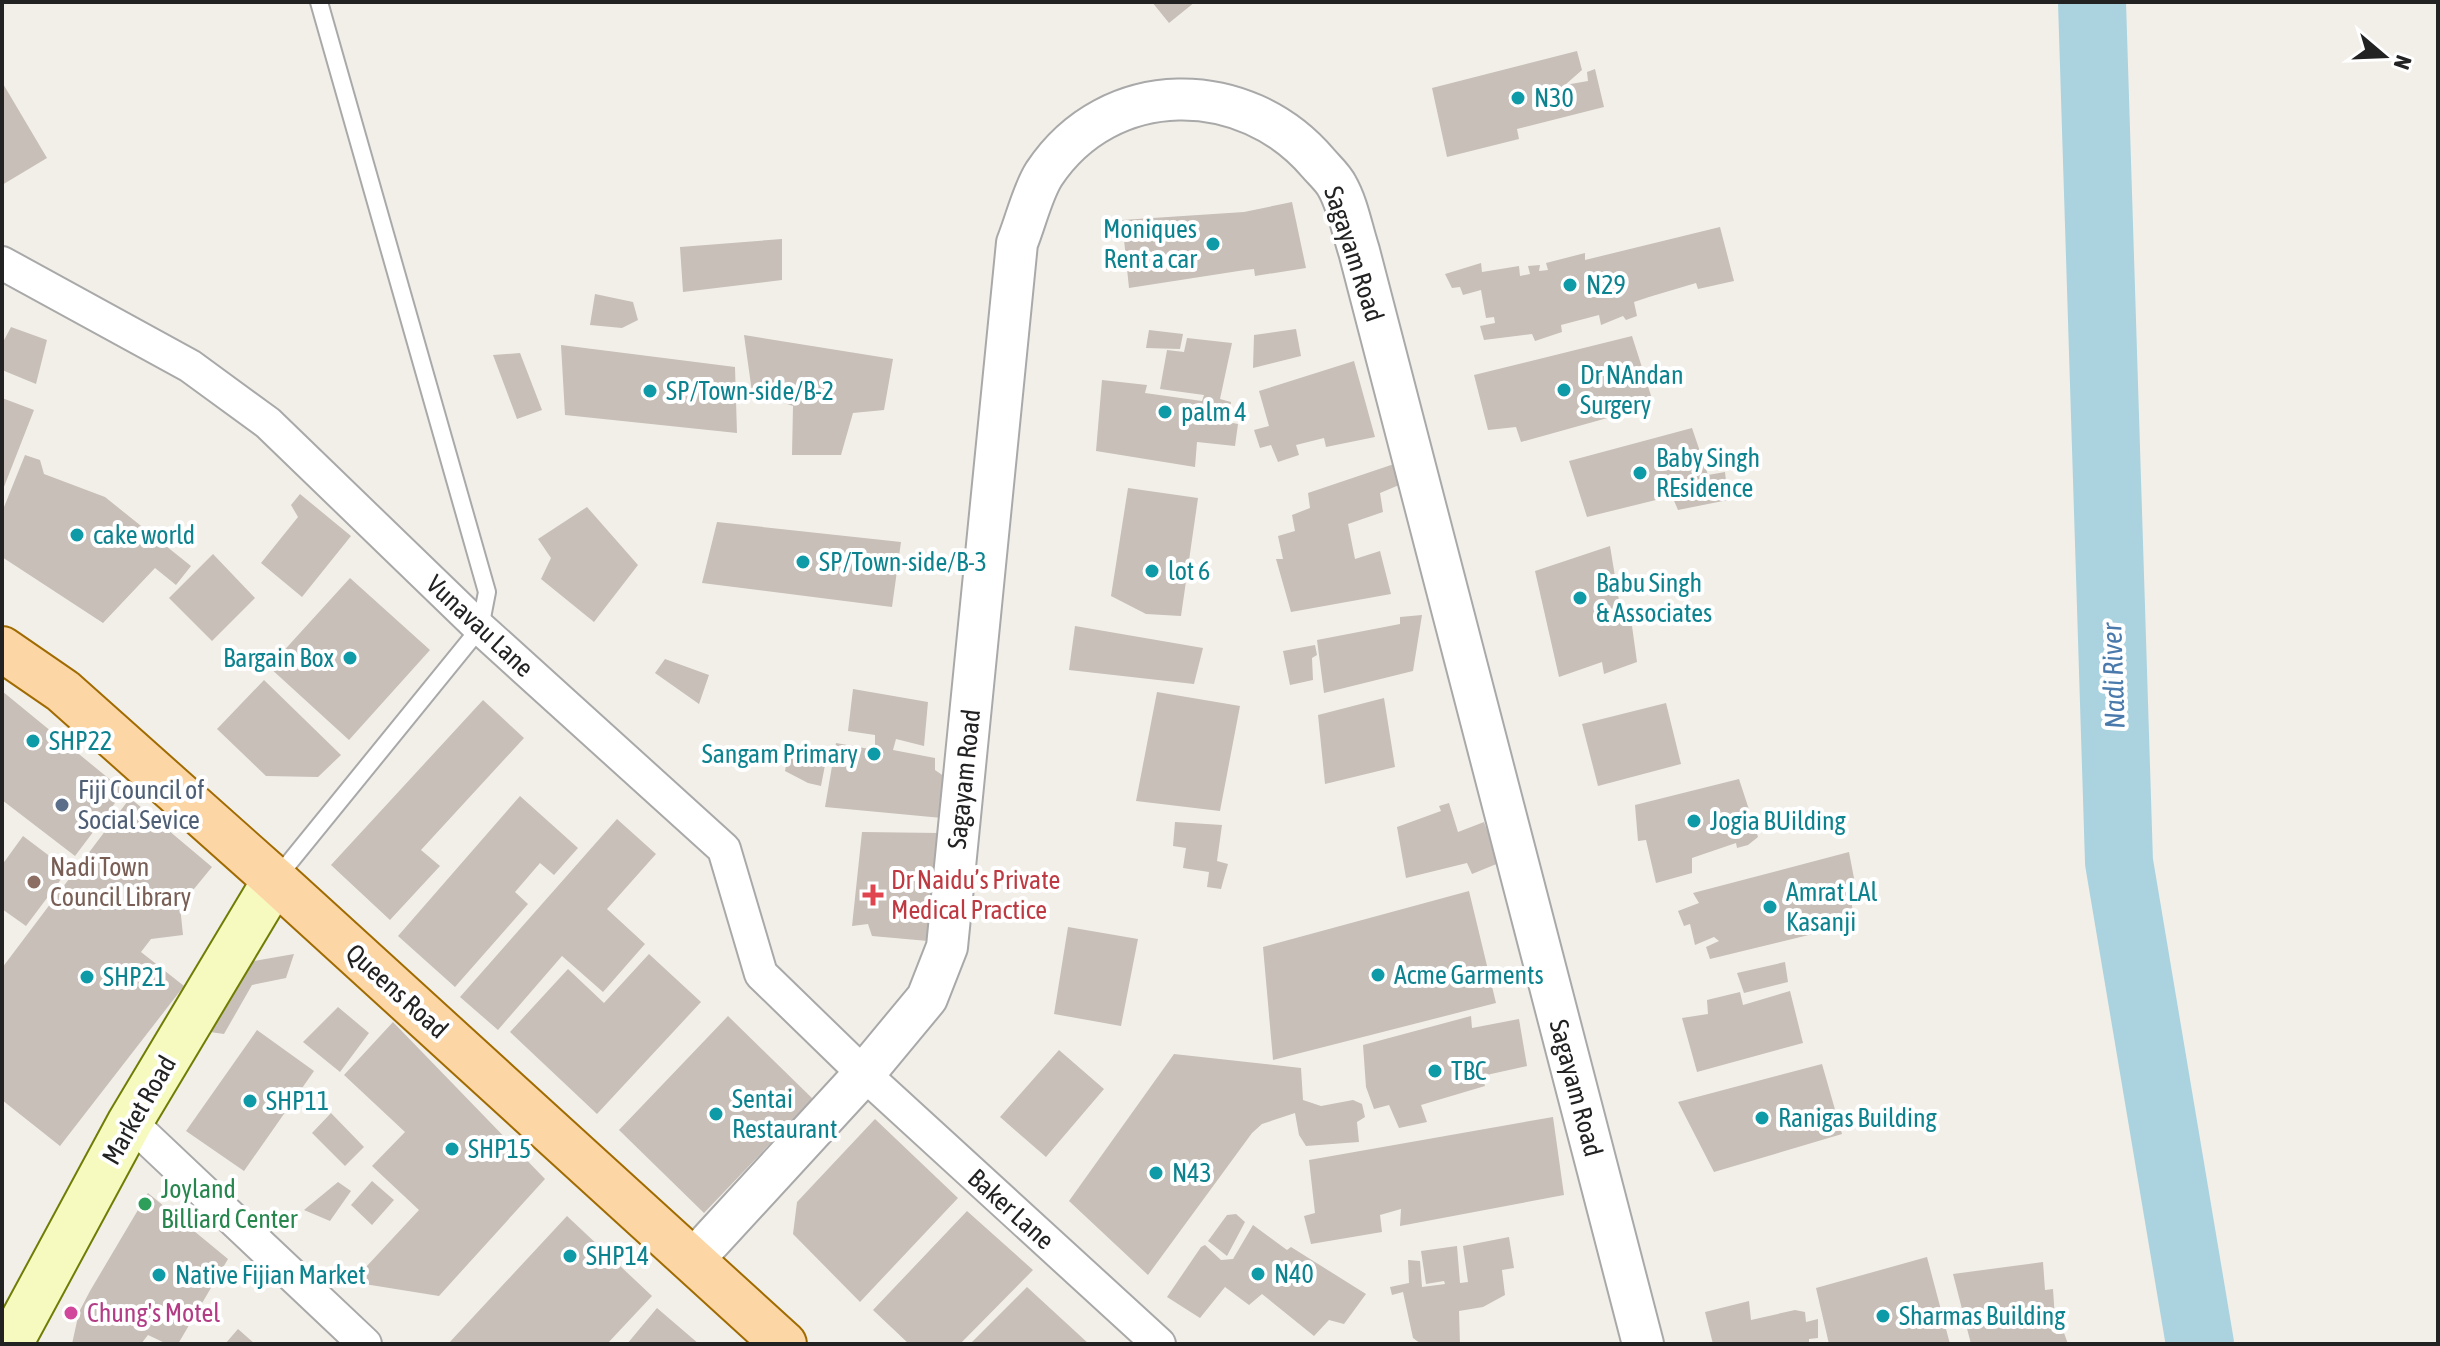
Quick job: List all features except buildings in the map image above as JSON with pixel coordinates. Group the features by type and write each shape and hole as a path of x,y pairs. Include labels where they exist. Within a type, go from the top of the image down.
{"main road":[{"name":"Queens Road","path":"2,649 63,691 784,1344"},
{"name":"Market Road","path":"10,1344 130,1122 275,880"}],"street":[{"name":"Sagayam Road","path":"692,1261 864,1074 927,998 947,947 1017,243 1044,175 1086,130 1120,111 1160,100 1199,98 1247,110 1296,138 1337,186 1359,251 1643,1344"},
{"name":"Vunavau Lane","path":"2,263 190,366 268,423 480,628 724,849 761,974 864,1074"},
{"name":"Baker Lane","path":"864,1074 1159,1344"},
{"path":"130,1122 365,1344"}],"lane":[{"path":"275,880 480,628 487,592 319,2"}],"waterway":[{"name":"Nadi River","path":"2092,2 2119,862 2200,1344"}],"place":[{"name":"N30","path":"1518,98"},
{"name":"Moniques Rent a car","path":"1213,244"},
{"name":"N29","path":"1570,285"},
{"name":"Dr NAndan Surgery","path":"1564,390"},
{"name":"SP/Town-side/B-2","path":"650,391"},
{"name":"palm 4","path":"1165,412"},
{"name":"Baby Singh REsidence","path":"1640,473"},
{"name":"cake world","path":"77,535"},
{"name":"SP/Town-side/B-3","path":"803,562"},
{"name":"lot 6","path":"1152,571"},
{"name":"Babu Singh & Associates","path":"1580,598"},
{"name":"Bargain Box","path":"350,658"},
{"name":"SHP22","path":"33,741"},
{"name":"Sangam Primary","path":"874,754"},
{"name":"Fiji Council of Social Sevice","path":"62,805"},
{"name":"Jogia BUilding","path":"1694,821"},
{"name":"Nadi Town Council Library","path":"34,882"},
{"name":"Dr Naidu’s Private Medical Practice","path":"873,895"},
{"name":"Amrat LAl Kasanji","path":"1770,907"},
{"name":"Acme Garments","path":"1378,975"},
{"name":"SHP21","path":"87,977"},
{"name":"TBC","path":"1435,1071"},
{"name":"SHP11","path":"250,1101"},
{"name":"Sentai Restaurant","path":"716,1114"},
{"name":"Ranigas Building","path":"1762,1118"},
{"name":"SHP15","path":"452,1149"},
{"name":"N43","path":"1156,1173"},
{"name":"Joyland Billiard Center","path":"145,1204"},
{"name":"SHP14","path":"570,1256"},
{"name":"N40","path":"1258,1274"},
{"name":"Native Fijian Market","path":"159,1275"},
{"name":"Chung's Motel","path":"71,1313"},
{"name":"Sharmas Building","path":"1883,1316"}]}
